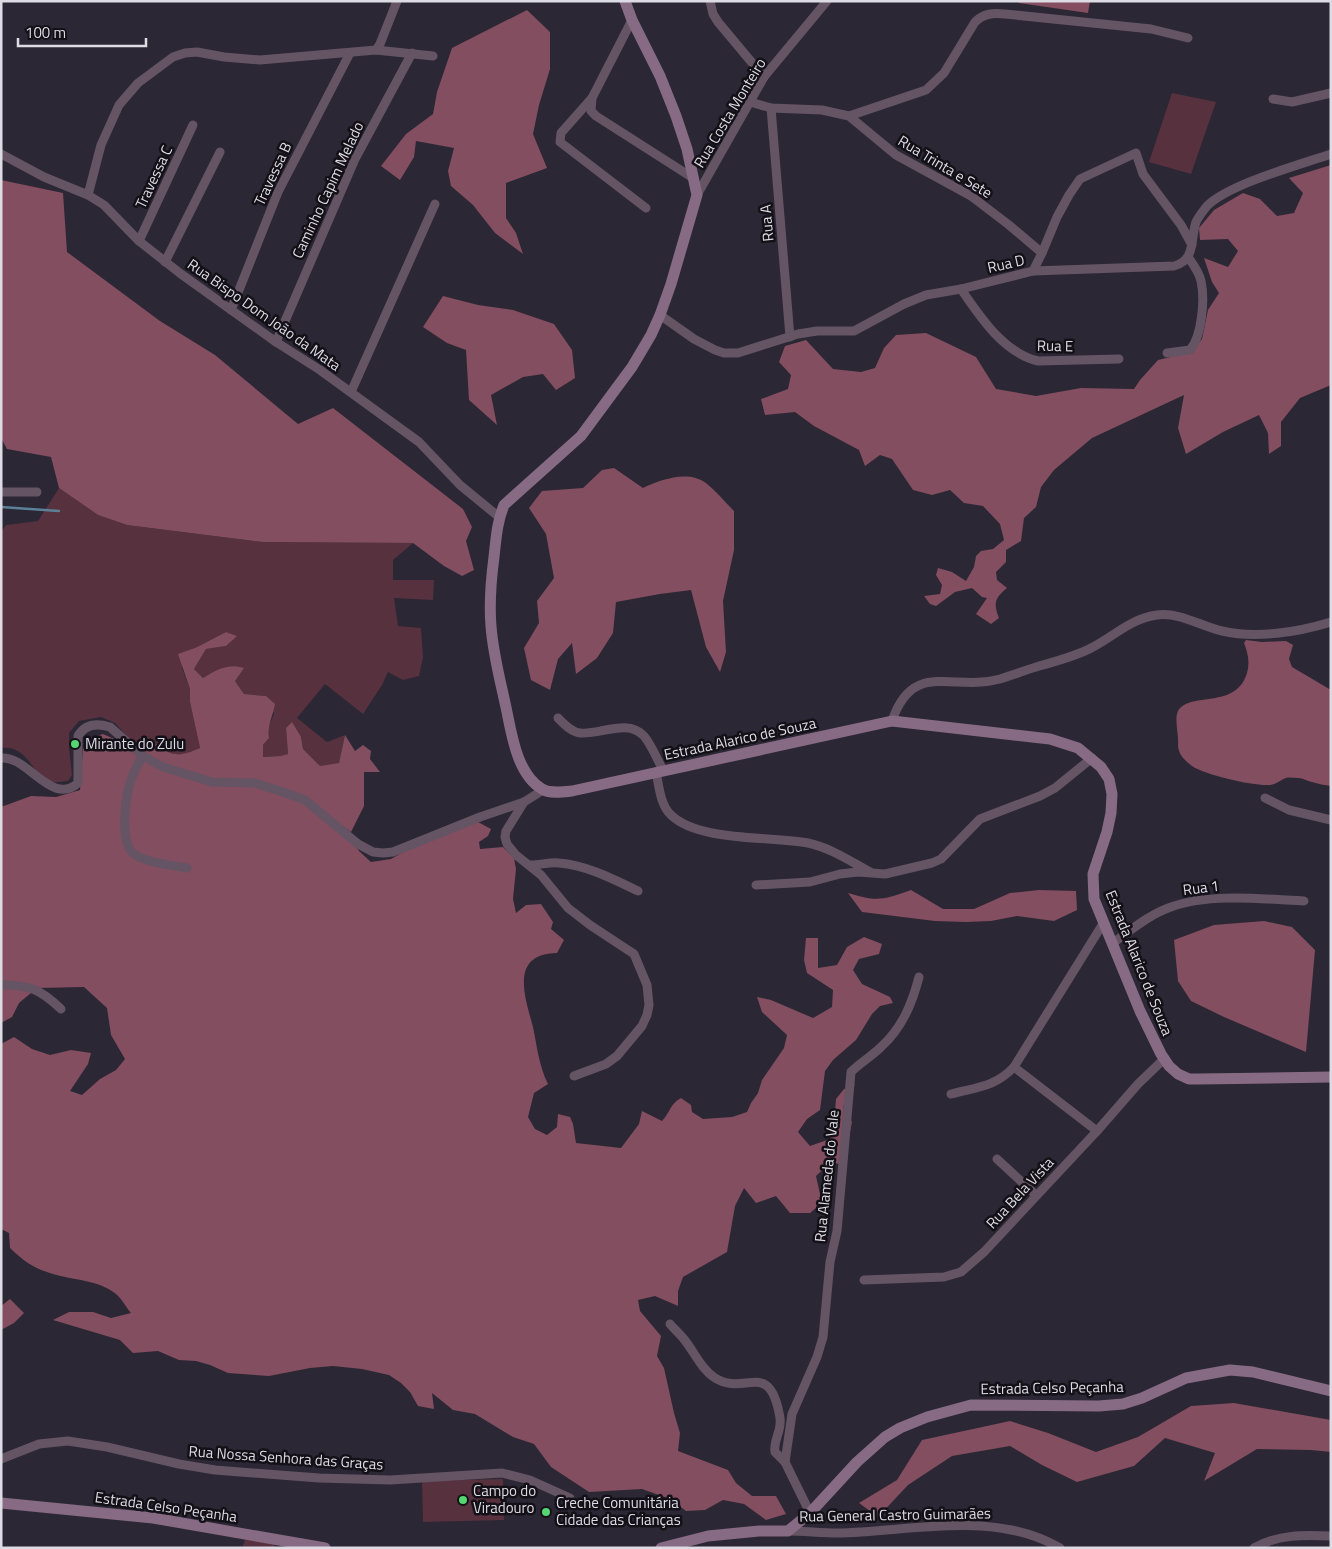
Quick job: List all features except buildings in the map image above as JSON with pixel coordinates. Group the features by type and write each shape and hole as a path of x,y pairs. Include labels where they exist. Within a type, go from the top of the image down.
{"main road":[{"path":"543,790 533,782 516,752 496,666 490,600 499,517 504,505 509,500 581,436 632,367 651,336 660,315 697,195 687,148 676,116 660,76 632,20 625,1"},
{"name":"Estrada Alarico de Souza","path":"543,790 572,791 892,721 1065,742 1092,758 1101,767 1109,780 1112,794 1111,813 1107,832 1093,874 1094,899 1140,1011 1168,1066 1178,1074 1188,1078 1331,1077"},
{"name":"Estrada Celso Peçanha","path":"788,1530 810,1513 857,1462 885,1437 900,1428 971,1405 1099,1406 1123,1404 1142,1398 1186,1378 1230,1370 1253,1372 1331,1391"},
{"name":"Estrada Celso Peçanha","path":"1,1503 153,1518 325,1548"},
{"path":"661,1548 708,1536 788,1530"}],"street":[{"path":"376,50 397,1"},
{"path":"710,1 718,22 764,77"},
{"name":"Rua Costa Monteiro","path":"697,195 764,77 827,1"},
{"path":"849,116 926,90 944,73 980,17 987,14 1005,14 1151,29 1188,38"},
{"path":"632,20 592,98 561,133 560,142 646,208"},
{"path":"88,195 101,145 119,104 138,83 172,57 198,52 260,60 376,50 433,56"},
{"name":"Travessa B","path":"231,310 278,192 350,53"},
{"name":"Caminho Capim Melado","path":"276,342 355,159 412,53"},
{"path":"1273,99 1292,102 1331,93"},
{"path":"592,98 591,111 596,116 693,178"},
{"name":"Rua Trinta e Sete","path":"750,102 772,108 815,109 849,116 896,155 977,201 1042,253"},
{"name":"Rua A","path":"772,108 790,337"},
{"name":"Travessa C","path":"139,241 193,125"},
{"path":"166,262 220,152"},
{"path":"1033,271 1069,195 1080,179 1136,153 1144,174 1181,225 1192,244"},
{"name":"Rua Bispo Dom João da Mata","path":"1,154 44,177 88,195 104,205 139,241 166,262 419,442 460,484 499,517"},
{"path":"1167,353 1190,350 1198,335 1202,296 1200,280 1195,266 1188,256 1196,222 1202,212 1224,195 1252,182 1331,154"},
{"path":"351,392 435,204"},
{"name":"Rua D","path":"660,315 694,339 724,353 738,353 817,331 854,331 904,304 926,295 961,289 1033,271 1167,267 1180,264 1188,256"},
{"name":"Rua E","path":"961,289 991,328 1018,354 1027,358 1038,361 1119,359"},
{"path":"1,492 37,492"},
{"path":"892,721 902,698 919,684 938,681 977,682 999,679 1092,648 1132,623 1147,617 1159,615 1177,616 1222,631 1244,634 1271,634 1331,622"},
{"path":"558,718 570,729 580,733 626,728 635,730 643,735 648,742 660,771 664,806 670,815 683,823 704,831 750,838 800,842 817,846 835,852 873,874"},
{"path":"1,758 16,760 52,787 70,788 78,783 78,736 81,731 95,724 110,727 143,756 171,770 212,782 255,783 305,800 358,844 373,852 383,853 393,852 480,817 524,802 543,790"},
{"path":"143,756 132,776 128,793 125,828 125,838 128,846 132,853 140,858 187,868"},
{"path":"756,885 810,882 840,874 858,872 885,874 932,863 941,859 980,819 1040,796 1055,788 1092,758"},
{"path":"1265,798 1290,810 1331,820"},
{"path":"524,802 506,831 505,837 512,851 541,875 568,908 634,954 647,985 647,1015 642,1026 617,1056 606,1064 574,1076"},
{"path":"531,865 558,863 575,866 609,877 638,891"},
{"name":"Rua 1","path":"1113,943 1153,915 1189,901 1229,899 1304,901"},
{"path":"951,1094 992,1084 1001,1079 1014,1067 1104,922"},
{"name":"Rua Alameda do Vale","path":"785,1462 792,1414 823,1337 830,1262 837,1231 851,1072 864,1059 880,1049 896,1032 907,1014 919,977"},
{"path":"1,985 24,985 34,988 45,994 61,1009"},
{"name":"Rua Bela Vista","path":"864,1280 944,1277 955,1275 968,1266 984,1252 1097,1131 1138,1084 1164,1059"},
{"path":"1014,1067 1097,1131"},
{"path":"997,1159 1036,1195"},
{"path":"670,1324 717,1379 730,1382 760,1382 767,1385 775,1400 780,1421 775,1440 775,1452 785,1462 810,1513"},
{"name":"Rua Nossa Senhora das Graças","path":"1,1459 39,1444 68,1441 107,1447 197,1467 319,1478 390,1480 502,1473 530,1480 570,1498"},
{"name":"Rua General Castro Guimarães","path":"788,1530 838,1533 953,1525 981,1526 1029,1533 1060,1548"},
{"path":"1254,1548 1278,1538 1331,1536"}],"shaded area":[{"path":"1018,1 1090,1 1088,13 1019,3"},
{"path":"527,10 550,32 550,69 539,105 533,134 547,168 506,183 506,218 516,233 523,254 495,233 473,205 451,186 448,171 454,148 416,141 414,157 400,180 381,166 406,134 433,114 437,92 452,48"},
{"path":"1172,93 1216,102 1191,174 1149,162"},
{"path":"1331,165 1331,385 1300,398 1281,422 1281,446 1269,454 1268,433 1259,415 1223,432 1186,454 1178,428 1184,395 1092,438 1054,470 1041,487 1036,507 1024,518 1021,541 1006,550 1006,562 996,572 997,580 1007,588 996,601 999,618 991,624 976,614 987,598 982,597 972,588 955,592 936,606 930,604 924,596 940,594 942,585 936,575 938,568 952,572 966,581 974,567 976,556 981,551 993,549 1004,540 1000,524 983,506 964,503 950,490 932,495 913,490 892,459 880,455 865,466 859,450 814,426 795,412 765,415 761,399 788,389 791,375 779,362 785,346 806,340 833,369 861,372 875,368 884,348 896,335 926,333 976,357 996,389 1036,396 1081,388 1134,389 1158,360 1191,352 1202,339 1208,310 1219,293 1212,282 1204,258 1228,267 1238,251 1228,239 1200,240 1199,228 1214,210 1243,193 1260,199 1277,216 1294,213 1303,193 1289,178"},
{"path":"1,180 63,193 67,252 160,321 215,355 298,424 333,408 463,509 472,527 466,541 474,570 462,576 444,566 413,543 263,542 127,525 98,515 59,488 51,457 7,449 1,438"},
{"path":"443,296 478,305 513,310 554,324 572,350 575,378 556,390 543,374 523,377 491,395 497,425 469,400 466,350 447,343 423,327"},
{"path":"614,468 643,488 675,477 683,476 699,479 710,486 734,511 734,550 723,601 726,652 720,672 706,647 691,590 616,602 613,633 597,658 576,674 572,643 558,659 550,690 531,680 524,648 539,623 537,601 554,578 546,534 529,508 542,491 583,488 602,470"},
{"path":"59,488 98,515 127,525 263,542 413,543 393,560 393,580 434,580 433,600 394,598 398,626 421,628 423,657 419,676 403,680 388,672 363,714 325,684 297,718 327,742 345,735 339,764 320,766 303,749 301,737 286,728 288,754 262,757 263,745 269,738 268,728 274,714 266,696 244,694 235,681 243,668 227,667 203,678 194,669 206,649 226,646 236,636 226,632 195,648 182,668 190,689 190,702 200,748 185,755 166,753 141,746 144,755 115,723 101,717 79,721 69,733 72,775 68,781 52,782 45,779 18,751 11,748 1,748 1,532 6,525 38,521"},
{"path":"226,632 237,636 226,646 206,649 194,669 203,678 227,667 244,668 235,681 244,694 266,696 275,704 269,725 269,738 263,745 263,757 288,754 286,728 292,722 301,737 303,749 320,766 339,763 345,735 355,751 363,745 371,751 370,759 380,772 364,772 364,806 351,832 305,799 256,781 212,780 171,769 144,755 141,746 157,744 172,754 188,753 200,748 190,702 190,689 178,654 195,648"},
{"path":"1246,640 1262,642 1286,641 1293,645 1289,659 1292,667 1331,690 1331,786 1302,778 1286,778 1269,785 1241,782 1198,769 1184,760 1178,748 1178,711 1184,705 1192,702 1223,696 1233,692 1241,684 1247,673 1248,666 1244,643"},
{"path":"103,734 119,741 129,749 170,771 255,785 305,802 355,844 359,851 371,862 391,859 407,850 478,822 491,829 488,836 479,842 480,849 503,847 514,858 516,869 513,899 516,913 526,905 541,904 553,922 551,929 564,940 557,953 542,955 532,961 526,969 524,991 542,1070 548,1084 534,1093 528,1117 535,1129 547,1135 557,1127 558,1114 570,1117 576,1143 621,1148 639,1124 642,1111 662,1121 677,1100 681,1098 691,1105 692,1112 703,1119 732,1117 747,1112 758,1093 762,1080 784,1048 787,1035 762,1012 757,997 771,1000 813,1018 832,1007 833,990 807,973 804,960 806,938 818,938 818,968 837,965 847,947 864,937 882,944 879,954 859,959 853,970 862,984 890,997 893,1003 880,1006 872,1014 856,1040 833,1060 825,1071 820,1110 807,1119 798,1132 810,1146 830,1139 834,1123 836,1099 844,1089 855,1084 843,1107 852,1122 843,1164 830,1163 816,1176 822,1203 810,1213 790,1213 776,1196 756,1203 744,1188 735,1206 727,1252 683,1277 678,1291 678,1306 655,1296 638,1300 640,1311 661,1336 657,1356 664,1368 680,1433 678,1451 728,1470 736,1483 752,1496 776,1496 786,1514 766,1520 744,1504 723,1500 705,1510 686,1511 670,1499 642,1489 589,1492 551,1467 534,1444 513,1437 475,1414 453,1410 432,1393 434,1409 418,1406 410,1392 389,1375 362,1369 333,1366 310,1368 269,1376 228,1373 196,1361 179,1360 158,1351 133,1353 120,1340 53,1320 69,1312 93,1312 111,1318 131,1313 118,1296 109,1289 94,1283 53,1274 35,1267 10,1248 9,1233 1,1229 1,1044 14,1037 32,1049 50,1055 71,1050 91,1053 88,1064 70,1091 82,1095 100,1079 116,1070 125,1059 111,1035 107,1008 84,987 37,988 19,1003 12,1017 1,1023 1,807 31,796 56,797 80,790 83,749 91,738"},
{"path":"911,890 943,909 974,909 1010,893 1039,890 1076,891 1077,910 1054,921 1017,916 991,921 935,921 862,912 848,893 866,898 880,899"},
{"path":"1264,921 1292,927 1315,950 1306,1052 1191,1001 1178,981 1174,940 1214,925"},
{"path":"10,1299 24,1313 14,1323 1,1330 1,1306"},
{"path":"1234,1403 1331,1420 1331,1452 1257,1449 1204,1481 1215,1453 1165,1438 1134,1466 1077,1482 1042,1465 1010,1446 952,1456 908,1485 878,1517 859,1503 897,1480 922,1440 1010,1421 1048,1433 1096,1452 1138,1437 1191,1406"},
{"name":"Campo do Viradouro","path":"503,1479 504,1520 423,1522 422,1481"},
{"path":"246,1537 274,1541 275,1548 242,1548"}],"waterway":[{"path":"1,507 59,511"}],"place":[{"name":"Mirante do Zulu","path":"75,744"},
{"name":"Campo do Viradouro","path":"463,1500"},
{"name":"Creche Comunitária Cidade das Crianças","path":"546,1512"}]}
